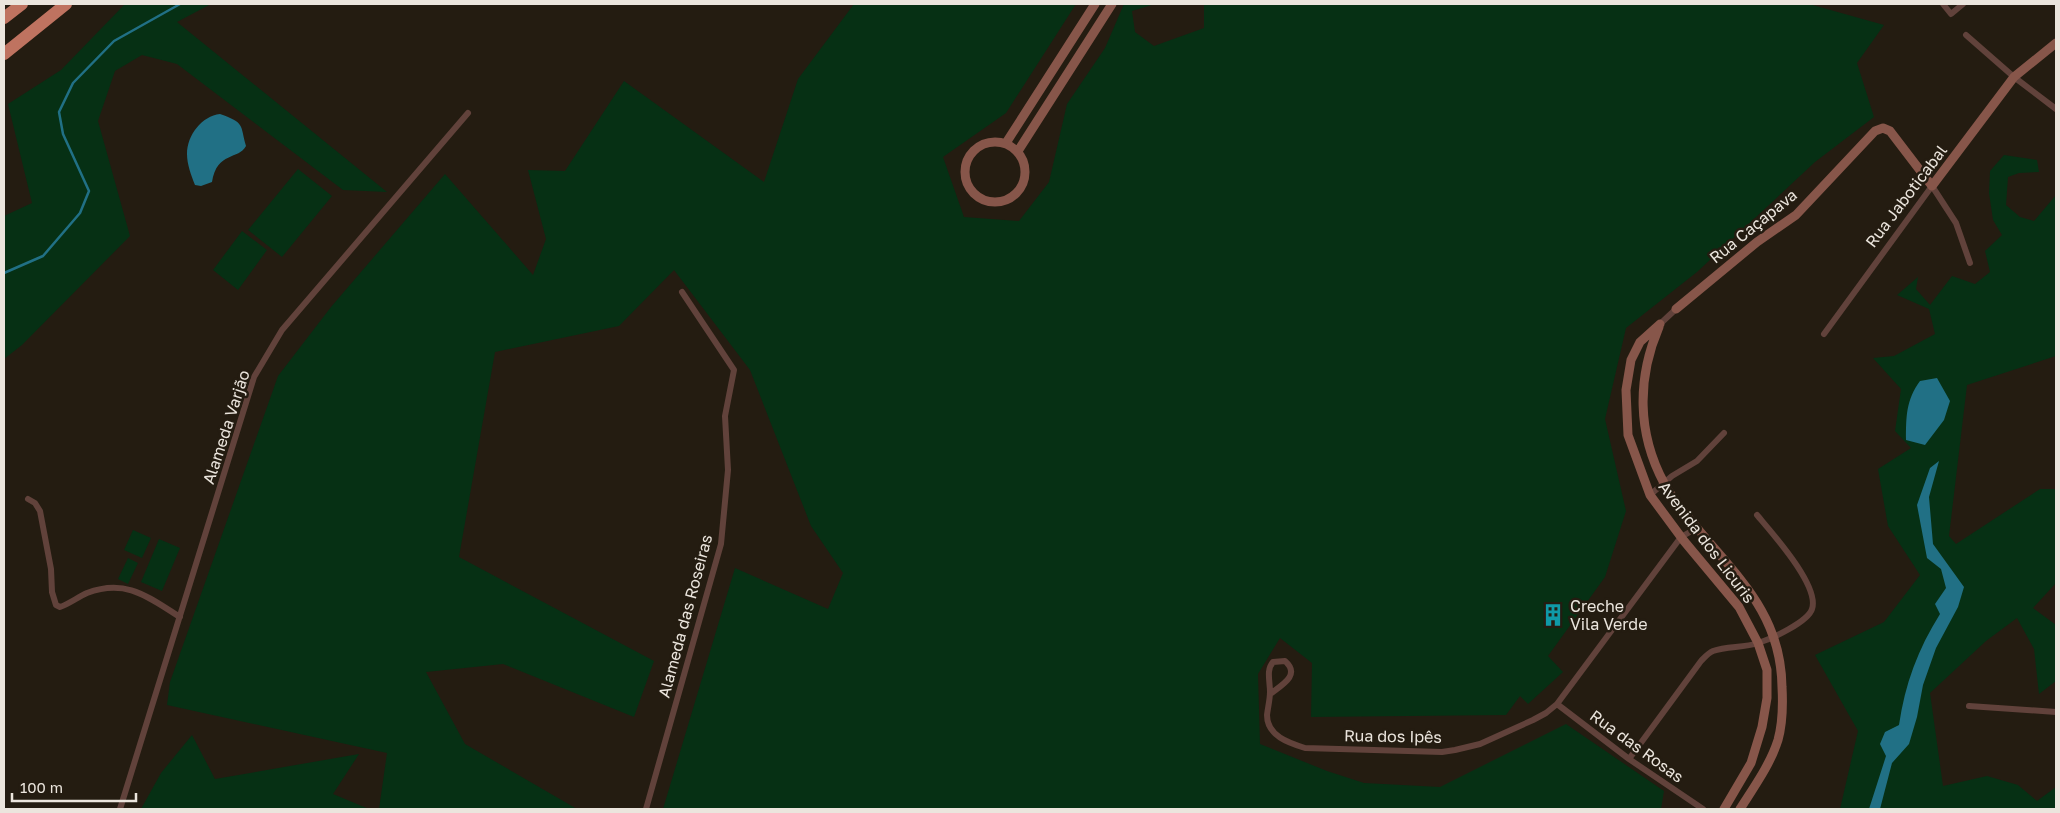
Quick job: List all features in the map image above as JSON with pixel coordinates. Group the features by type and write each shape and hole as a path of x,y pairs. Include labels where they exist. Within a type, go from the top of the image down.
{"highway":[{"path":"4,18 22,4"},
{"path":"4,54 66,4"}],"street":[{"path":"1006,143 1095,4"},
{"path":"1018,151 1112,4"},
{"path":"1942,4 1951,14 1963,4"},
{"path":"1966,35 2014,77 2056,109"},
{"name":"Rua Jaboticabal","path":"1824,334 2014,77 2056,43"},
{"name":"Alameda Varjão","path":"120,809 254,377 282,330 468,113"},
{"name":"Rua Caçapava","path":"1676,309 1757,242 1796,215 1875,131 1883,128 1890,131 1932,186"},
{"path":"987,142 1006,143 1018,151 1023,159 1026,169 1022,188 1015,195 997,202 987,201 978,197 966,182 966,162 978,147 987,142"},
{"path":"1932,186 1956,222 1970,263"},
{"name":"Alameda das Roseiras","path":"646,809 721,544 728,470 725,416 734,370 682,292"},
{"name":"Avenida dos Licuris","path":"1676,309 1640,342 1631,360 1626,390 1628,435 1650,495 1681,537 1739,606 1758,643 1767,670 1767,698 1762,727 1751,763 1724,809"},
{"name":"Avenida dos Licuris","path":"1660,324 1651,346 1645,373 1643,416 1650,449 1664,483 1697,528 1752,593 1765,614 1774,636 1782,667 1782,724 1771,760 1740,809"},
{"path":"1650,495 1664,483 1697,461 1724,433"},
{"path":"28,499 35,503 40,511 51,569 52,592 56,606 60,607 85,594 102,589 125,588 150,596 180,616"},
{"path":"1629,759 1701,661 1712,652 1758,643 1806,618 1812,610 1814,601 1810,590 1790,557 1757,515"},
{"name":"Rua dos Ipês","path":"1270,694 1289,679 1291,673 1290,666 1284,660 1273,662 1268,667 1270,694 1267,716 1272,730 1287,742 1306,748 1442,752 1480,744 1533,720 1546,713 1556,704 1681,537 1697,528"},
{"name":"Rua das Rosas","path":"1556,704 1629,759 1703,809"},
{"path":"1969,706 2056,712"}],"green space":[{"path":"125,4 211,4 177,22 387,192 343,190 177,64 142,55 115,71 98,121 130,236 22,345 4,359 4,216 32,203 8,104 61,70"},
{"path":"854,4 1076,4 1006,113 943,157 964,217 1019,221 1049,182 1067,104 1105,48 1124,4 1155,4 1132,11 1135,32 1154,46 1204,28 1204,4 1809,4 1884,25 1857,63 1874,117 1815,162 1697,272 1626,328 1605,419 1626,511 1605,577 1548,656 1563,672 1528,704 1520,696 1506,715 1311,717 1312,663 1280,638 1258,674 1260,744 1327,771 1364,783 1440,787 1566,724 1664,791 1661,809 663,809 735,568 828,609 843,573 811,526 750,370 674,270 619,326 495,352 459,557 654,661 634,717 503,664 426,672 465,744 577,809 379,809 387,753 167,705 170,682 278,376 331,307 445,174 533,275 546,239 528,170 565,171 624,81 764,182 798,79"},
{"path":"2004,155 2037,160 2039,172 2019,173 2008,177 2006,205 2020,217 2034,221 2056,195 2056,356 1967,385 1949,536 1956,544 2040,489 2056,489 2056,583 2033,608 2056,625 2056,681 2039,694 2034,649 2017,618 1986,641 1930,693 1943,786 1987,776 2018,785 2037,801 2056,787 2056,809 1840,809 1858,731 1815,655 1884,622 1920,575 1888,526 1878,469 1911,448 1895,431 1901,389 1873,358 1894,356 1935,334 1929,309 1897,295 1918,277 1916,289 1930,305 1952,276 1975,284 1990,272 1985,251 2002,235 1993,220 1989,193 1990,171"},
{"path":"298,169 332,196 282,257 248,230"},
{"path":"242,231 267,250 238,290 213,270"},
{"path":"133,530 151,538 142,558 124,550"},
{"path":"159,539 180,548 162,591 141,582"},
{"path":"128,558 138,563 128,584 118,579"},
{"path":"192,735 215,779 359,754 333,794 369,809 141,809 161,773"}],"water":[{"path":"220,114 238,122 242,129 246,146 243,150 218,165 212,182 201,186 195,185 187,158 190,140 197,128 207,118"},
{"path":"1937,378 1950,401 1944,420 1925,445 1906,440 1909,402 1915,388 1920,381"},
{"path":"1939,461 1929,497 1933,544 1964,587 1958,607 1936,648 1923,685 1917,717 1909,744 1892,763 1880,809 1869,809 1886,756 1880,744 1885,732 1899,725 1905,695 1914,667 1925,640 1940,614 1935,604 1946,588 1941,569 1927,558 1917,505 1930,468"}],"waterway":[{"path":"4,273 43,256 80,213 89,191 63,134 59,112 73,83 114,41 180,4"}],"place":[{"name":"Creche Vila Verde","path":"1553,615"}]}
